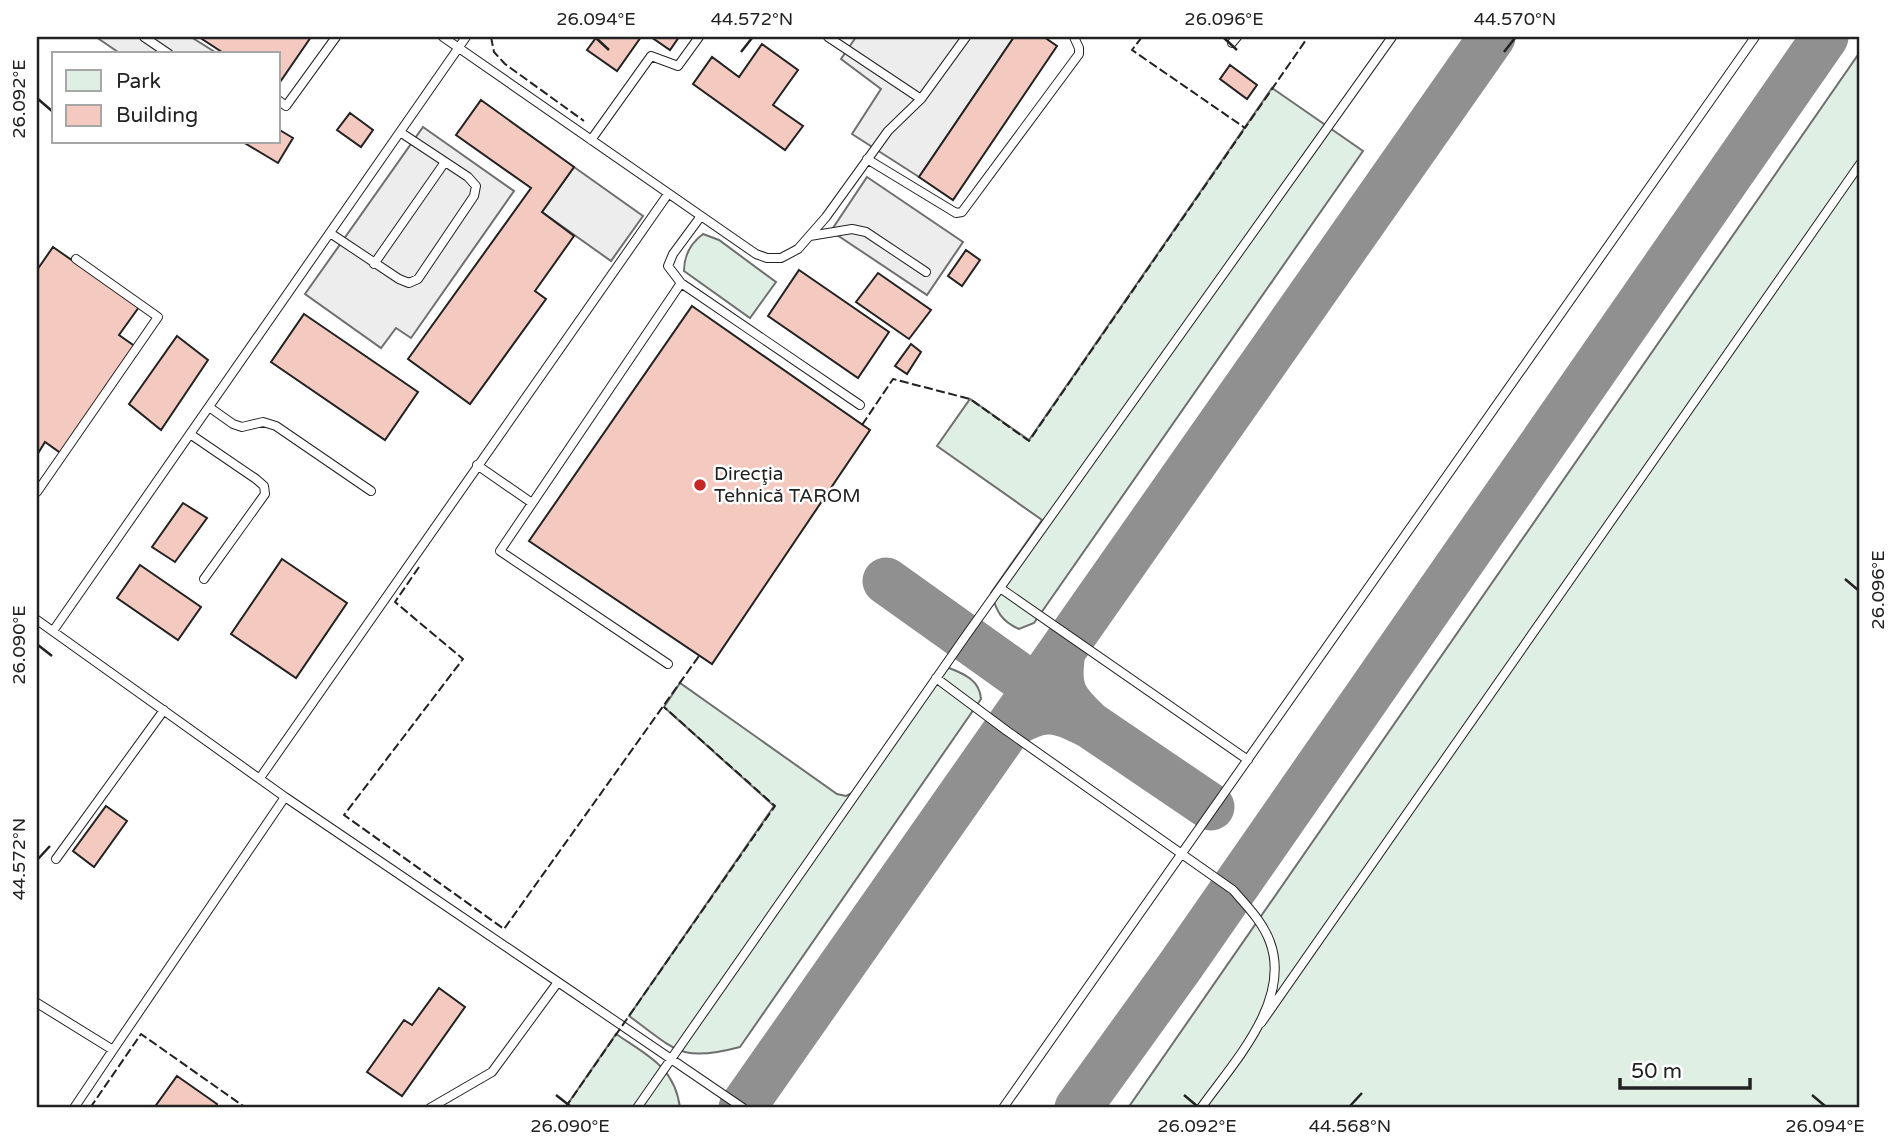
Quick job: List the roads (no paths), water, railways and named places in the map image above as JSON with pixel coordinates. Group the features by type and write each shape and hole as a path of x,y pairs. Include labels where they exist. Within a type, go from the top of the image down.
{"lane":[{"path":"144,37 166,52"},
{"path":"280,102 286,106 336,37"},
{"path":"443,37 755,254 767,258 781,258 797,249 810,236 888,131 921,99 966,37"},
{"path":"53,631 466,37"},
{"path":"591,140 651,56 678,66 699,37"},
{"path":"828,37 921,99"},
{"path":"867,159 956,213 962,212 1079,54 1074,37"},
{"path":"637,1108 936,678 1392,37"},
{"path":"1003,1108 1755,37"},
{"path":"330,233 374,264 409,283 418,279 474,196 476,186 400,132"},
{"path":"374,264 445,162"},
{"path":"1201,1108 1860,164"},
{"path":"260,778 668,194"},
{"path":"701,216 673,254 668,266 681,283 860,405"},
{"path":"810,236 852,229 866,232 926,272"},
{"path":"37,492 158,317 76,259"},
{"path":"668,664 500,551 681,283"},
{"path":"209,407 242,427 263,422 276,426 370,491"},
{"path":"190,434 256,479 264,486 265,494 204,579"},
{"path":"477,466 531,503"},
{"path":"1000,588 1248,760"},
{"path":"37,620 285,797 743,1108"},
{"path":"936,678 1233,890 1253,913 1269,939 1276,960 1275,986 1261,1023"},
{"path":"56,859 164,710"},
{"path":"74,1108 285,797"},
{"path":"430,1108 492,1072 558,982"},
{"path":"37,1003 113,1050"}],"place":[{"name":"Direcţia Tehnică TAROM","path":"700,485"}]}
